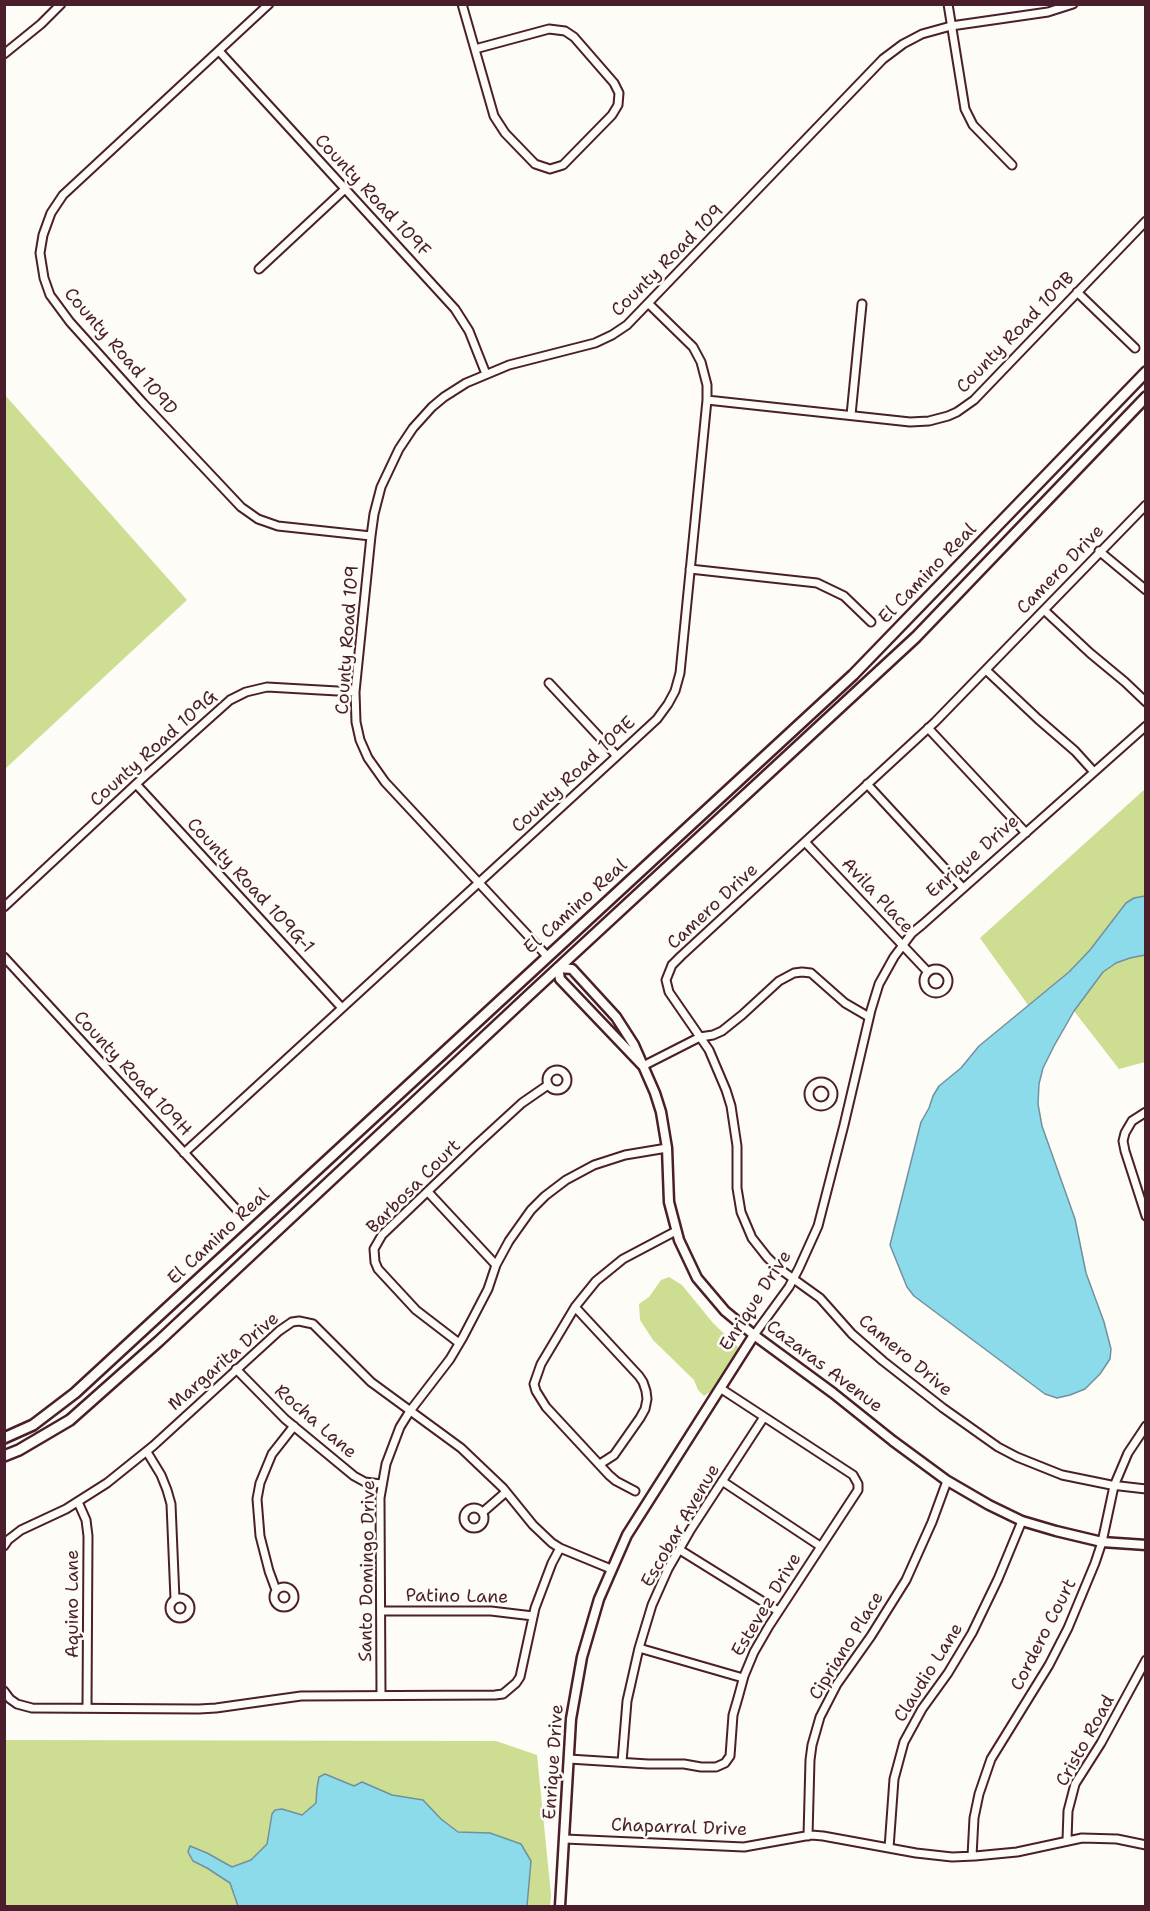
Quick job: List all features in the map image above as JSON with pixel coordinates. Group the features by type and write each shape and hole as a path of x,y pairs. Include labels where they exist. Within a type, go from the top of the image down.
{"main road":[{"name":"El Camino Real","path":"4,1438 33,1425 75,1393 853,675 1146,372"},
{"name":"El Camino Real","path":"4,1456 19,1450 70,1420 159,1341 916,637 1146,397"},
{"path":"547,956 558,968"}],"street":[{"path":"4,54 41,24 61,4"},
{"name":"County Road 109D","path":"269,4 70,187 57,202 45,225 43,235 40,253 44,278 55,303 70,322 241,507 258,519 278,526 371,536"},
{"path":"462,4 491,110 496,121 540,167 550,169 570,160 612,115 618,105 619,93 614,83 574,37 565,31 549,29 475,49"},
{"path":"948,4 963,101 969,117 979,132 1012,165"},
{"name":"County Road 109","path":"547,956 372,765 358,732 355,692 374,514 381,487 405,438 444,397 466,383 508,365 604,339 627,325 884,59 913,39 951,26 1048,12 1073,4"},
{"name":"County Road 109F","path":"219,51 460,315 486,374"},
{"path":"259,269 345,189"},
{"name":"County Road 109B","path":"707,400 919,422 938,419 957,412 984,390 1146,221"},
{"path":"1077,292 1135,348"},
{"name":"County Road 109E","path":"184,1153 617,756 663,711 675,691 680,673 707,400 706,377 697,354 687,340 649,304"},
{"path":"851,416 862,304"},
{"name":"Camero Drive","path":"1146,505 928,728 681,956 668,972 666,980 669,992 700,1036 718,1068 730,1106 737,1146 737,1188 746,1225 767,1257 820,1298 852,1334 883,1361 998,1447 1062,1475 1114,1486 1146,1489"},
{"path":"1099,551 1146,590"},
{"path":"690,569 817,583 844,596 871,622"},
{"path":"1044,610 1146,702"},
{"path":"986,670 1066,742 1094,772"},
{"path":"549,683 617,756"},
{"name":"County Road 109G","path":"4,907 223,705 246,692 277,686 355,692"},
{"name":"Enrique Drive","path":"560,1906 571,1719 582,1657 593,1617 627,1535 754,1335 793,1279 810,1245 821,1217 879,984 894,957 912,933 1146,726"},
{"path":"928,728 1026,832"},
{"name":"County Road 109G-1","path":"136,784 342,1008"},
{"path":"867,784 963,888"},
{"name":"Avila Place","path":"805,842 927,971"},
{"name":"County Road 109H","path":"4,957 238,1211"},
{"name":"Cazaras Avenue","path":"643,1066 560,978 558,968 572,969 616,1017 634,1046 643,1066 655,1093 661,1112 667,1148 669,1202 676,1232 697,1278 725,1311 947,1481 989,1505 1022,1521 1056,1531 1102,1542 1146,1545"},
{"path":"643,1066 700,1036 713,1035 732,1024 787,975 811,973 845,1003 869,1017"},
{"name":"Barbosa Court","path":"459,1343 416,1310 378,1269 374,1249 381,1235 522,1103 548,1084"},
{"path":"834,1097 850,1100"},
{"path":"1146,1112 1132,1121 1123,1142 1146,1216"},
{"name":"Santo Domingo Drive","path":"381,1695 381,1484 393,1444 410,1411 450,1359 488,1289 496,1265 509,1241 531,1210 566,1180 594,1165 625,1155 667,1148"},
{"path":"428,1192 496,1265"},
{"path":"635,1491 616,1481 546,1407 534,1384 541,1364 575,1307 596,1281 611,1267 638,1250 676,1232"},
{"path":"575,1307 639,1376 646,1390 645,1409 640,1418 614,1455 600,1464"},
{"name":"Margarita Drive","path":"4,1546 21,1530 78,1502 107,1483 147,1452 285,1325 306,1321 319,1330 371,1382 461,1448 506,1492 542,1535 560,1548 611,1569"},
{"name":"Rocha Lane","path":"236,1369 271,1407 360,1480 381,1484"},
{"name":"Estevez Drive","path":"569,1759 716,1767 725,1763 730,1756 734,1715 743,1678 754,1652 778,1611 858,1490 853,1475 720,1388"},
{"name":"Escobar Avenue","path":"622,1762 627,1701 652,1605 668,1569 764,1417"},
{"path":"276,1590 260,1536 257,1499 260,1483 272,1454 294,1426"},
{"name":"Cordero Court","path":"972,1857 974,1818 979,1794 991,1760 1049,1665 1084,1591 1102,1542 1114,1486 1128,1453 1146,1426"},
{"path":"147,1452 164,1482 171,1504 175,1599"},
{"path":"722,1481 820,1546"},
{"name":"Cipriano Place","path":"808,1836 810,1760 820,1717 837,1684 866,1644 906,1580 928,1533 947,1481"},
{"path":"483,1512 506,1492"},
{"name":"Aquino Lane","path":"78,1502 86,1520 88,1536 87,1708"},
{"name":"Claudio Lane","path":"889,1848 894,1779 904,1742 922,1709 948,1673 972,1633 999,1579 1022,1521"},
{"path":"4,1691 10,1699 23,1706 87,1708 216,1708 301,1696 503,1694 520,1677 533,1616 548,1572 560,1548"},
{"path":"680,1550 778,1611"},
{"name":"Patino Lane","path":"381,1611 490,1611 533,1616"},
{"path":"639,1648 743,1678"},
{"name":"Cristo Road","path":"1067,1840 1068,1811 1075,1784 1101,1743 1146,1660"},
{"path":"1138,1677 1146,1680"},
{"name":"Chaparral Drive","path":"565,1839 744,1847 808,1836 823,1836 933,1856 972,1857 1017,1852 1082,1838 1100,1838 1146,1845"}],"green space":[{"path":"5,395 187,600 4,769"},
{"path":"1145,789 1145,896 1134,898 1126,903 1090,950 1069,972 1028,1005 980,938"},
{"path":"1145,955 1145,1062 1119,1069 1074,1011 1103,972 1116,963"},
{"path":"669,1277 682,1285 713,1323 740,1349 713,1390 704,1396 698,1390 694,1380 653,1340 640,1320 639,1304 649,1297 661,1280"},
{"path":"5,1740 496,1741 537,1755 551,1895 550,1906 5,1906"}],"water":[{"path":"1145,896 1145,955 1116,963 1103,972 1074,1011 1054,1046 1043,1068 1039,1084 1038,1104 1042,1126 1075,1219 1086,1273 1111,1349 1110,1359 1100,1374 1085,1389 1057,1398 1045,1394 914,1296 907,1287 890,1245 921,1122 939,1086 961,1068 979,1046 1069,972 1090,950 1126,903 1134,898"},
{"path":"325,1774 354,1786 362,1782 392,1795 423,1800 441,1819 458,1832 490,1833 521,1844 531,1861 527,1906 238,1906 230,1883 193,1861 188,1852 190,1846 232,1867 251,1860 267,1844 272,1814 275,1810 282,1809 302,1815 316,1803 319,1777"}]}
